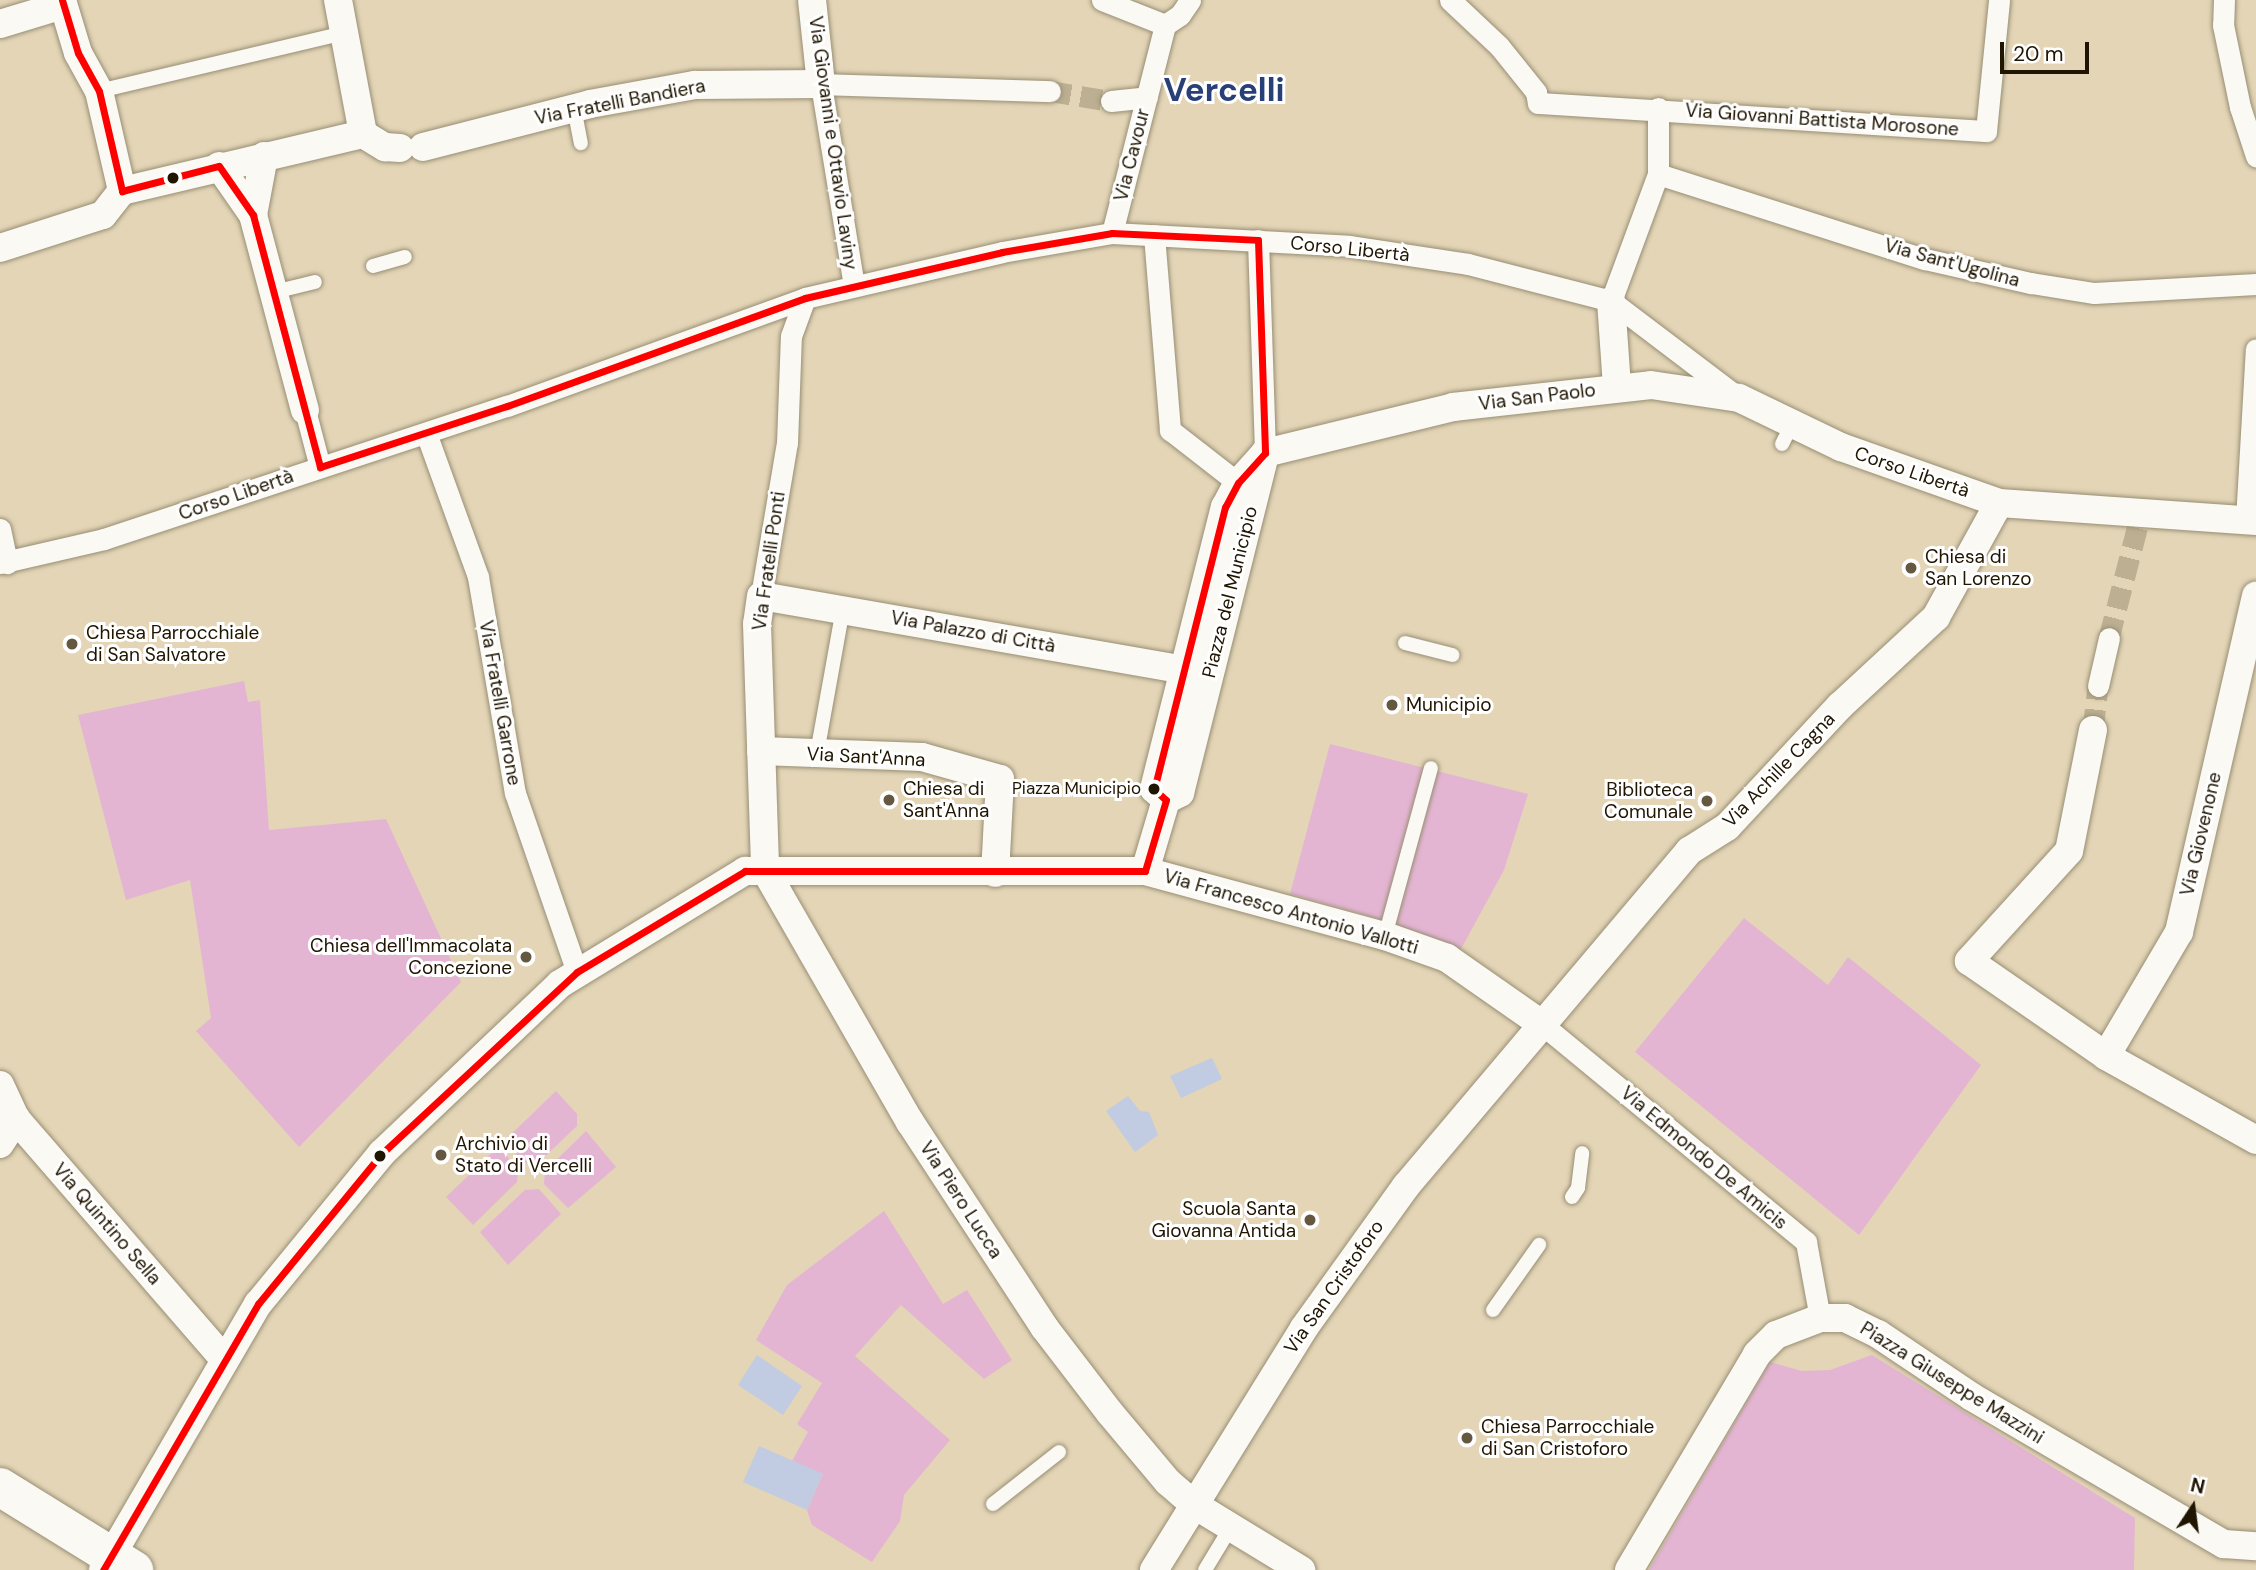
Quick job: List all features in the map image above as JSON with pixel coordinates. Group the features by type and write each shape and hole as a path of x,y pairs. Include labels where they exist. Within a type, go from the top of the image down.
{"main road":[{"path":"0,1487 116,1565"}],"street":[{"path":"0,248 103,215 122,191 363,134 338,0"},
{"name":"Via Giovanni e Ottavio Laviny","path":"812,0 821,84 854,286"},
{"path":"1102,0 1165,25 1180,15 1191,1"},
{"path":"1432,0 1455,6"},
{"name":"Via Giovanni Battista Morosone","path":"1455,6 1499,46 1536,92 1538,103 1657,108 1986,131 1999,0"},
{"path":"2224,0 2223,25 2239,107 2256,156"},
{"path":"0,24 62,2 78,53 99,91 122,191"},
{"name":"Via Cavour","path":"1112,233 1165,25"},
{"path":"821,84 1050,91"},
{"name":"Via Fratelli Bandiera","path":"363,134 385,146 412,148 574,108 695,85 821,84"},
{"path":"1111,102 1147,97"},
{"path":"1617,387 1611,301 1658,174 1657,108"},
{"path":"253,215 264,156"},
{"path":"219,166 253,215 320,467"},
{"name":"Via Sant'Ugolina","path":"1658,174 1925,259 2031,284 2094,293 2256,284"},
{"name":"Corso Libertà","path":"4,563 104,539 426,433 805,298 1112,233 1349,246 1468,264 1611,301 1787,434 1841,447 1999,503 2138,516 2251,520"},
{"path":"1154,235 1170,430 1238,483"},
{"path":"1258,240 1265,453"},
{"name":"Via Fratelli Ponti","path":"765,870 757,624 787,443 791,336 805,298"},
{"path":"2251,520 2256,349"},
{"name":"Via San Paolo","path":"1265,453 1453,407 1617,387 1651,384 1739,398"},
{"name":"Via Fratelli Garrone","path":"426,433 478,578 515,793 578,972"},
{"name":"Piazza del Municipio","path":"1166,800 1154,789 1225,507 1238,483 1265,453"},
{"name":"Piazza del Municipio","path":"1145,871 1166,800 1180,793 1265,453"},
{"name":"Via Achille Cagna","path":"1543,1025 1689,851 1727,827 1840,706 1936,617 1999,503"},
{"path":"0,529 4,563"},
{"name":"Via Palazzo di Città","path":"761,596 1185,670"},
{"name":"Via Giovenone","path":"2106,1056 2179,932 2256,596"},
{"path":"2098,686 2109,638"},
{"path":"2093,730 2068,851 1969,961 2106,1056 2255,1135"},
{"name":"Via Sant'Anna","path":"761,751 922,757 1000,779 995,873"},
{"name":"Via Piero Lucca","path":"765,870 910,1122 1105,1417 1168,1482 1194,1504 1301,1570"},
{"name":"Via Francesco Antonio Vallotti","path":"116,1565 223,1358 258,1304 341,1218 382,1153 429,1119 578,972 745,871 1145,871 1385,936 1447,958 1543,1025"},
{"name":"Via San Cristoforo","path":"1154,1570 1344,1267 1496,1091 1543,1025"},
{"name":"Via Edmondo De Amicis","path":"1543,1025 1806,1242 1820,1318"},
{"name":"Via Quintino Sella","path":"0,1085 16,1119 223,1358"},
{"path":"0,1143 16,1119"},
{"name":"Piazza Giuseppe Mazzini","path":"1629,1570 1757,1354 1776,1335 1820,1318 1845,1318 1878,1334 1972,1397 2224,1544 2256,1546"}],"lane":[{"path":"99,91 344,33"},
{"path":"574,108 581,143"},
{"path":"373,265 405,257"},
{"path":"274,292 315,282"},
{"path":"817,753 843,609"},
{"path":"1405,643 1452,655"},
{"path":"1385,936 1432,768"},
{"path":"1572,1197 1578,1188 1582,1153"},
{"path":"1493,1310 1539,1245"},
{"path":"993,1504 1059,1452"},
{"path":"1205,1570 1231,1527"}],"shaded area":[{"path":"244,681 248,702 260,700 269,830 386,819 461,982 299,1147 196,1031 211,1018 190,880 126,900 78,715"},
{"path":"1330,744 1528,794 1504,870 1461,949 1379,919 1290,894"},
{"path":"1744,918 1828,985 1848,957 1981,1065 1859,1235 1635,1052"},
{"path":"556,1091 577,1114 577,1126 538,1163 525,1163 504,1141"},
{"path":"586,1131 616,1167 568,1208 544,1184 545,1171"},
{"path":"498,1147 518,1168 517,1182 473,1225 446,1197"},
{"path":"539,1189 561,1214 508,1265 480,1232 525,1190"},
{"path":"884,1211 943,1304 967,1290 1012,1360 984,1379 901,1305 855,1356 950,1440 904,1495 900,1521 872,1562 812,1525 807,1510 823,1474 792,1461 808,1432 797,1424 822,1383 756,1340 787,1285"},
{"path":"1872,1355 2135,1518 2134,1570 1649,1570 1770,1362 1802,1371 1830,1370"}],"water":[{"path":"1212,1058 1222,1079 1181,1098 1170,1076"},
{"path":"1128,1096 1140,1111 1149,1112 1158,1135 1135,1152 1106,1111"},
{"path":"757,1355 802,1386 783,1415 738,1385"},
{"path":"759,1446 823,1474 807,1510 743,1482"}],"tunnel":[{"path":"1050,91 1111,101"},
{"path":"2109,638 2139,521"},
{"path":"2093,730 2098,686"}],"transit line":[{"path":"62,0 78,53 99,91 122,191 219,166 253,215 320,467 507,406 805,298 1002,252 1112,233 1258,240 1265,453 1238,483 1225,507 1154,789 1166,800 1145,871 745,871 577,972 382,1153 258,1304 103,1570"}],"place":[{"name":"Chiesa di San Lorenzo","path":"1911,568"},
{"name":"Chiesa Parrocchiale di San Salvatore","path":"72,644"},
{"name":"Municipio","path":"1392,705"},
{"name":"Piazza Municipio","path":"1154,789"},
{"name":"Chiesa di Sant'Anna","path":"889,800"},
{"name":"Biblioteca Comunale","path":"1707,801"},
{"name":"Chiesa dell'Immacolata Concezione","path":"526,957"},
{"name":"Archivio di Stato di Vercelli","path":"441,1155"},
{"name":"Scuola Santa Giovanna Antida","path":"1310,1220"},
{"name":"Chiesa Parrocchiale di San Cristoforo","path":"1467,1438"}],"district":[{"name":"Vercelli","path":"1224,90"}]}
